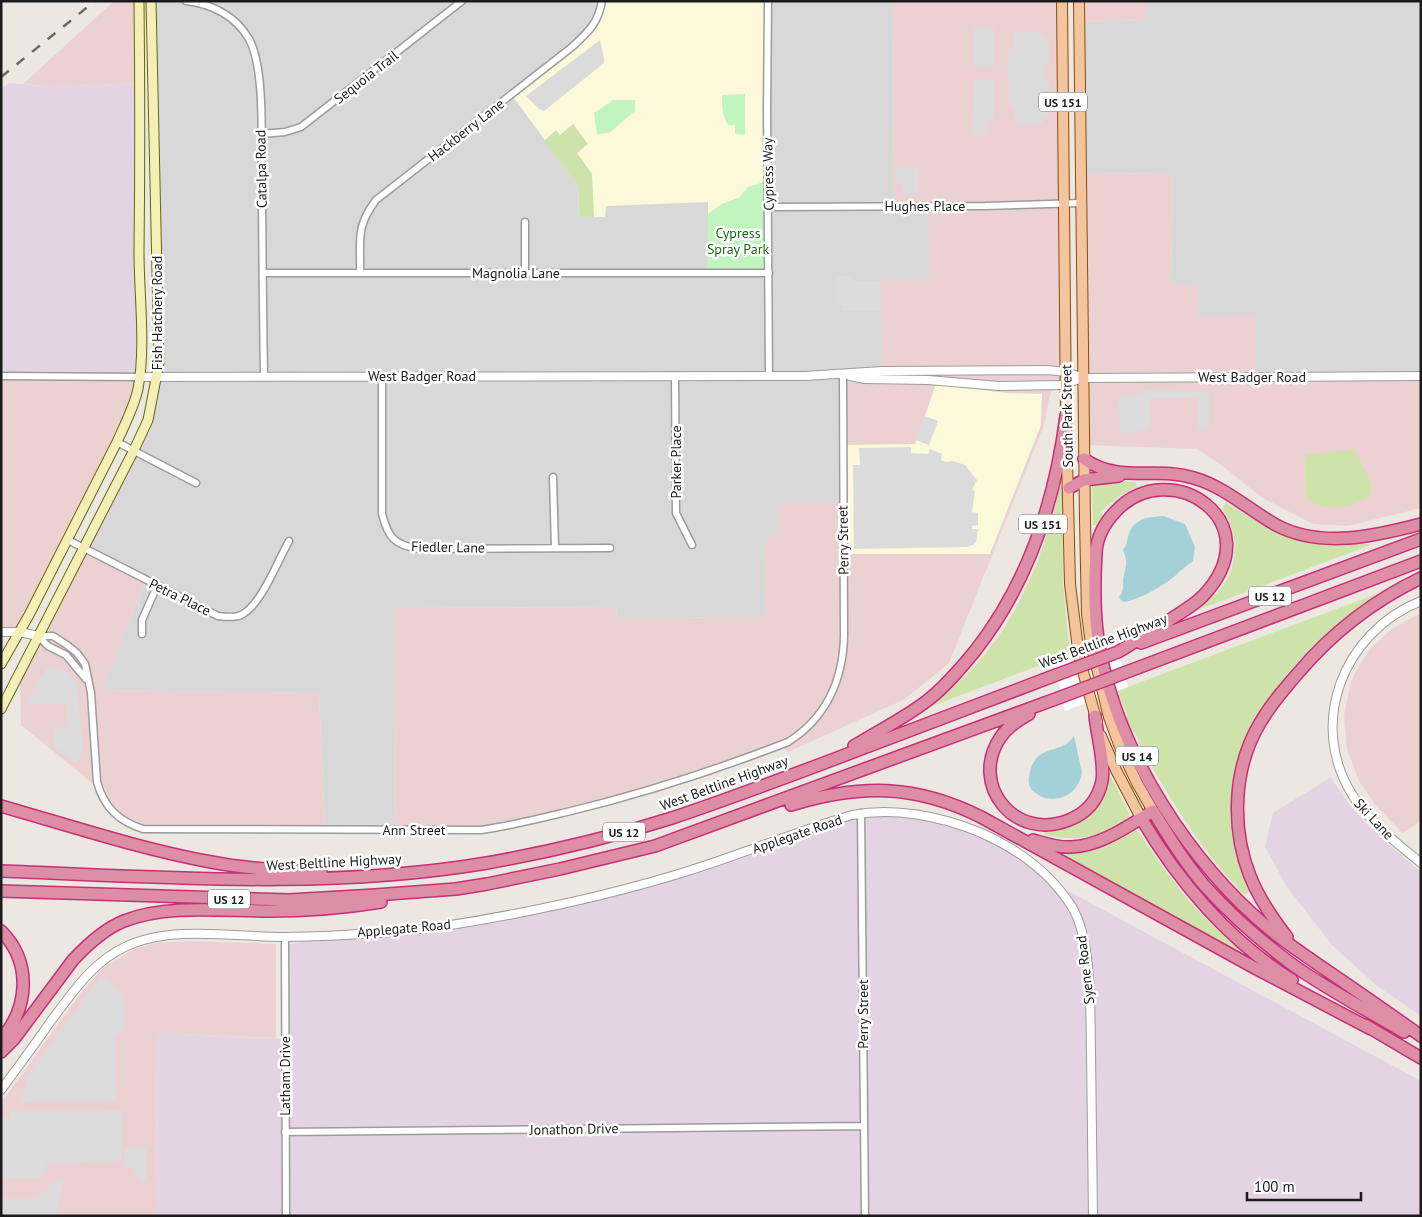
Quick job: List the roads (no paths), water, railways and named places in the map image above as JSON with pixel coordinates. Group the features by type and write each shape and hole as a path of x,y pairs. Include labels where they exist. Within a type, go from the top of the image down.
{"highway":[{"name":"US 151","path":"835,758 928,700 955,675 1000,618 1027,566 1039,535 1054,485 1066,416"},
{"path":"1084,459 1096,467 1112,472 1133,474"},
{"path":"1069,488 1084,480 1133,474 1163,473 1194,478 1213,485 1277,526 1322,538 1348,539 1421,524"},
{"name":"US 14","path":"1118,652 1191,606 1210,589 1222,570 1227,545 1225,532 1212,510 1193,496 1168,490 1134,497 1120,506 1106,522 1096,549 1095,573 1098,630 1102,658 1112,696 1128,740 1170,814 1215,876 1274,932 1421,1036"},
{"name":"West Beltline Highway","path":"1,871 292,880 405,874 496,861 624,832 692,811 1421,539"},
{"name":"US 12","path":"1,891 288,900 366,896 456,888 528,876 655,846 1124,674 1421,561"},
{"path":"1296,949 1260,897 1244,860 1237,801 1239,783 1250,744 1259,724 1274,701 1316,651 1359,614 1384,597 1421,578"},
{"path":"1041,704 1005,731 995,747 991,769 996,795 1001,803 1009,812 1034,825 1054,825 1077,817 1091,807 1098,795 1102,780 1102,767 1095,716"},
{"path":"655,846 824,795 863,790 907,793 952,804 981,817 1255,968 1371,1029"},
{"path":"1,799 76,828"},
{"path":"1,806 128,844 226,864 306,872 405,874"},
{"path":"1009,833 1044,843 1069,847 1077,846 1101,840 1152,811 1180,854 1205,886 1232,914 1264,942 1302,970 1421,1042"},
{"name":"US 14","path":"1141,818 1155,841 1194,893 1251,950 1279,972 1421,1058"},
{"path":"1,1052 14,1040 84,948 97,937 128,920 164,912 334,908 375,903 456,888"},
{"path":"1,931 18,955 22,967 24,991 16,1017 1,1039"}],"main road":[{"name":"Fish Hatchery Road","path":"1,664 20,632 117,442 130,415 137,390 141,362 139,1"},
{"name":"Fish Hatchery Road","path":"1,709 148,420 159,363 151,1"},
{"name":"South Park Street","path":"1062,1 1066,416 1070,584 1079,657 1095,716 1116,770 1141,818"},
{"name":"South Park Street","path":"1079,1 1087,614 1091,644 1104,698 1120,747 1152,811"}],"street":[{"name":"Catalpa Road","path":"186,1 215,4 238,24 249,39 256,55 259,72 261,134 264,377"},
{"name":"Sequoia Trail","path":"261,134 285,132 301,127 462,1"},
{"name":"Hackberry Lane","path":"360,273 362,225 366,214 376,200 572,47 592,28 600,11 602,1"},
{"name":"Cypress Way","path":"768,1 769,376"},
{"name":"Hughes Place","path":"769,207 984,206 1082,203"},
{"path":"524,222 525,272"},
{"name":"Magnolia Lane","path":"263,273 769,273"},
{"name":"West Badger Road","path":"1,376 769,376 843,375 882,371 1054,370 1084,378"},
{"name":"West Badger Road","path":"843,375 865,379 928,380 980,385 1066,384 1084,378 1421,376"},
{"name":"Perry Street","path":"826,702 839,677 843,657 843,375"},
{"name":"Fiedler Lane","path":"382,376 382,514 386,530 395,540 406,547 419,549 610,548"},
{"name":"Parker Place","path":"675,376 676,513 692,544"},
{"path":"117,442 196,482"},
{"path":"553,477 555,548"},
{"name":"Petra Place","path":"68,540 218,616 240,616 250,610 260,596 289,541"},
{"path":"142,634 142,620 157,586"},
{"name":"Ski Lane","path":"1421,600 1392,615 1376,629 1355,653 1340,681 1334,718 1335,748 1343,776 1354,798 1375,823 1421,863"},
{"path":"1,632 20,632 38,636 48,646 66,656 87,680"},
{"name":"Ann Street","path":"38,636 53,636 71,648 85,664 91,700 97,782 100,794 111,811 120,819 143,829 481,830 500,827 659,788 788,742 807,728 826,702"},
{"name":"Syene Road","path":"861,813 896,812 926,817 958,824 990,837 1009,846 1034,864 1055,884 1072,908 1083,939 1089,988 1093,1216"},
{"name":"Perry Street","path":"861,813 865,1216"},
{"name":"Applegate Road","path":"1,1090 70,996 94,967 111,954 142,940 165,935 285,936 379,932 442,926 529,912 598,897 707,865 830,821 861,813"},
{"name":"Latham Drive","path":"285,936 286,1216"},
{"name":"Jonathon Drive","path":"285,1132 864,1126"}],"water":[{"path":"1163,516 1185,524 1195,547 1193,561 1158,588 1136,599 1123,602 1119,597 1123,589 1126,565 1123,550 1130,531 1140,521"},
{"path":"1074,736 1082,772 1080,780 1076,787 1064,797 1048,799 1040,796 1033,791 1029,784 1032,766 1036,758 1042,753 1063,746"}],"railway":[{"path":"1,77 95,1"}],"park label":[{"name":"Cypress Spray Park","path":"738,242"}]}
